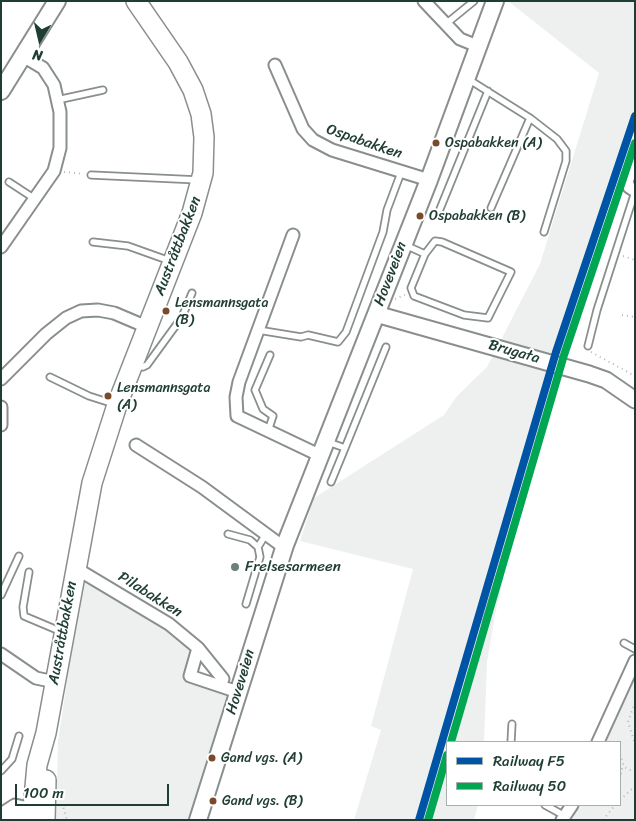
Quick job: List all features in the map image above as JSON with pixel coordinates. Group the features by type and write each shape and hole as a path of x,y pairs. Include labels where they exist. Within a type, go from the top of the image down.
{"main road":[{"path":"1,91 57,1"},
{"name":"Austråttbakken","path":"40,813 37,765 46,734 92,484 116,405 192,213 202,180 204,137 201,114 193,90 178,62 136,1"},
{"name":"Hoveveien","path":"198,820 285,545 402,244 429,180 496,1"}],"street":[{"path":"424,1 460,39 480,47"},
{"path":"1,247 54,170 60,148 62,127 54,85 43,68 23,56"},
{"name":"Ospabakken","path":"275,65 303,129 313,140 332,150 402,170 429,180"},
{"path":"635,159 627,182 629,187 635,192"},
{"path":"293,235 239,382 236,397 237,416 268,431 322,448"},
{"name":"Brugata","path":"378,309 416,324 606,380 635,400"},
{"path":"1,379 46,334 66,318 81,311 98,310 114,313 147,327"},
{"path":"1,408 1,426"},
{"path":"136,445 285,545"},
{"name":"Pilabakken","path":"82,572 174,628 198,648 223,679"},
{"path":"198,648 190,676 238,692"},
{"path":"1,654 36,678 55,682"},
{"path":"598,741 635,661"},
{"path":"1,814 15,805 40,813"},
{"path":"564,818 571,806"}],"lane":[{"path":"447,24 474,1"},
{"path":"468,79 530,118 557,139 566,151 566,161 544,232"},
{"path":"57,100 103,90"},
{"path":"440,209 488,91"},
{"path":"491,208 530,118"},
{"path":"258,330 301,338 308,335 338,342 346,332 383,232 387,210 402,170"},
{"path":"91,175 202,180"},
{"path":"9,182 35,199"},
{"path":"588,346 635,192"},
{"path":"435,241 442,242 511,272 488,318 464,315 414,296 411,288 425,254 435,241"},
{"path":"93,242 128,246 172,262"},
{"path":"402,244 425,254"},
{"path":"132,365 143,367 148,365 182,317 192,293"},
{"path":"331,482 386,347"},
{"path":"268,431 274,416 263,408 255,390 270,355"},
{"path":"50,377 89,396 116,405"},
{"path":"322,448 345,448"},
{"path":"228,534 250,540 258,547 260,557 246,604"},
{"path":"258,547 266,534"},
{"path":"1,595 19,556"},
{"path":"29,572 23,607 24,616 64,633"},
{"path":"624,643 635,649"},
{"path":"511,741 512,724"},
{"path":"1,771 12,759 18,736"},
{"path":"546,806 564,818"}],"path":[{"path":"54,170 91,175"},
{"path":"615,254 635,260"},
{"path":"398,298 408,294"},
{"path":"622,315 635,317"},
{"path":"588,346 595,356 635,376"},
{"path":"635,702 628,722 635,744"},
{"path":"621,757 624,767 635,772"},
{"path":"621,774 623,764"},
{"path":"621,799 635,786"},
{"path":"40,813 63,806 67,820"},
{"path":"603,820 613,806"}],"shaded area":[{"path":"508,1 635,1 635,132 592,252 534,446 495,615 487,662 484,741 446,741 446,806 478,806 474,820 354,820 381,730 371,726 413,569 300,541 314,498 444,415 457,396 487,367 540,264 599,73"},
{"path":"86,577 175,632 193,647 183,678 227,696 189,820 56,820 58,742 82,579"},
{"path":"635,676 635,820 572,820 579,806 621,806 621,741 606,741"}],"railway":[{"path":"484,622 511,533"}],"rail line":[{"name":"F5","path":"419,820 556,352 635,116"},
{"name":"50","path":"451,741 564,355 635,143"},
{"name":"50","path":"428,820 446,758"}],"place":[{"name":"Ospabakken (A)","path":"436,143"},
{"name":"Ospabakken (B)","path":"420,216"},
{"name":"Lensmannsgata (B)","path":"166,311"},
{"name":"Lensmannsgata (A)","path":"108,396"},
{"name":"Frelsesarmeen","path":"235,567"},
{"name":"Gand vgs. (A)","path":"212,758"},
{"name":"Gand vgs. (B)","path":"213,801"}]}
